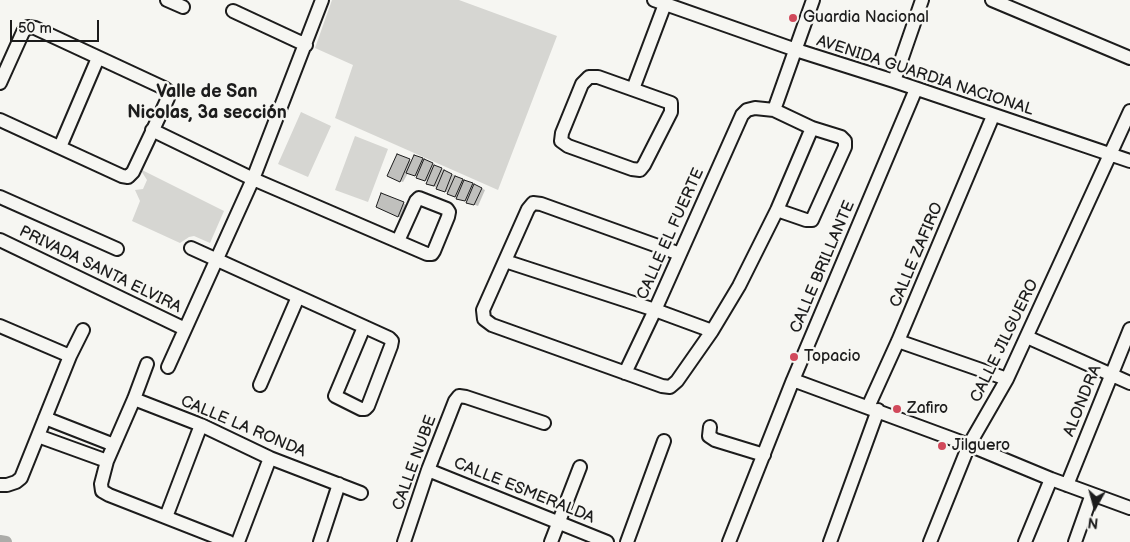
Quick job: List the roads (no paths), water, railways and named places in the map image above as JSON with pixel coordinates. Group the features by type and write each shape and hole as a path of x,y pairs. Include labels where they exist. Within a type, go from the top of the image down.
{"street":[{"path":"167,0 183,6"},
{"path":"168,367 253,179 322,0"},
{"path":"777,210 806,220 812,220 845,147 845,141 841,137 812,128 774,110 812,0"},
{"path":"894,81 922,0"},
{"path":"992,0 1130,58"},
{"path":"633,89 659,2"},
{"name":"AVENIDA GUARDIA NACIONAL","path":"659,2 796,50 1130,161"},
{"path":"233,11 306,45"},
{"path":"0,83 23,32 28,27 35,28 168,91 168,98 133,172 128,177 122,176 0,120"},
{"path":"60,147 98,58"},
{"path":"589,77 598,77 633,89 671,103 671,112 640,170 622,166 568,146 561,141 562,132 582,84 589,77"},
{"name":"CALLE BRILLANTE","path":"729,542 794,380 916,89"},
{"name":"CALLE EL FUERTE","path":"625,372 655,310 742,115 747,110 755,108 774,110"},
{"name":"CALLE JILGUERO","path":"930,542 969,445 1008,379 1130,111"},
{"name":"CALLE ZAFIRO","path":"830,542 873,408 898,341 993,116"},
{"path":"680,254 541,204 533,203 528,209 483,310 484,319 492,325 662,386 670,387 677,381 712,331 738,286 777,210 812,128"},
{"path":"152,130 253,179 398,241 432,254 449,212 447,209 419,198 398,241"},
{"path":"0,197 117,249"},
{"name":"PRIVADA SANTA ELVIRA","path":"0,240 185,329"},
{"path":"191,248 389,338 392,341 368,406 365,409 361,409 337,398 335,392 364,327"},
{"path":"504,261 655,310 712,331"},
{"path":"260,385 298,297"},
{"path":"1,329 70,356"},
{"name":"ALONDRA","path":"1067,485 1130,329"},
{"path":"0,485 16,482 21,478 70,356 83,330"},
{"path":"1027,337 1130,384"},
{"path":"898,341 1008,379"},
{"path":"147,364 107,460 101,484 102,491 229,542"},
{"path":"794,380 873,408 1051,479 1130,508"},
{"name":"CALLE NUBE","path":"404,542 428,470 455,401 459,396 544,423"},
{"name":"CALLE LA RONDA","path":"134,399 201,425 270,458 361,493"},
{"path":"45,418 114,445"},
{"path":"166,517 201,425"},
{"path":"710,427 709,436 715,440 764,455"},
{"path":"38,436 107,460"},
{"path":"627,542 664,441"},
{"path":"238,542 270,458"},
{"path":"551,542 557,522 580,466"},
{"name":"CALLE ESMERALDA","path":"428,470 607,542"},
{"path":"1025,542 1051,479"},
{"path":"320,542 339,484"},
{"path":"1075,542 1092,494"}],"waterway":[{"path":"0,541 6,542"}],"place":[{"name":"Guardia Nacional","path":"793,18"},
{"name":"Topacio","path":"794,357"},
{"name":"Zafiro","path":"897,409"},
{"name":"Jilguero","path":"942,446"}],"district":[{"name":"Valle de San Nicolas, 3a sección","path":"207,102"}]}
